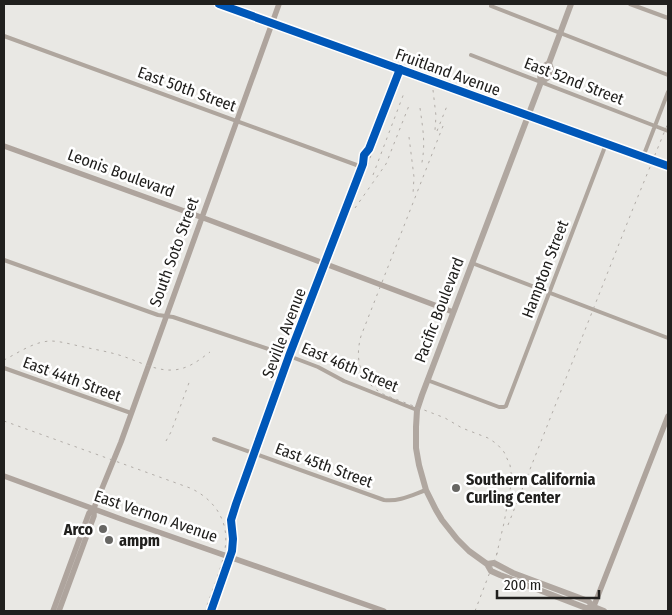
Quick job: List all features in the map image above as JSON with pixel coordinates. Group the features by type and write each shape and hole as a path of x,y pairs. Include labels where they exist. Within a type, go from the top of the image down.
{"main road":[{"name":"Fruitland Avenue","path":"219,4 668,166"},
{"name":"South Soto Street","path":"53,611 94,516 94,508 121,442 279,4"},
{"name":"Pacific Boulevard","path":"571,4 548,63 543,66 540,75 541,82 427,380 417,410 416,448 426,490 449,530 469,551 487,564 491,571 586,608 593,609"},
{"name":"Leonis Boulevard","path":"4,146 202,217 453,312"},
{"name":"Seville Avenue","path":"211,611 230,557 233,543 232,518 289,356 325,263"},
{"path":"604,611 593,609 666,427 668,416"},
{"name":"East Vernon Avenue","path":"4,476 384,611"},
{"name":"South Soto Street","path":"59,611 67,582"}],"street":[{"path":"630,4 668,18"},
{"path":"491,6 668,75"},
{"name":"East 50th Street","path":"4,36 362,167"},
{"name":"East 52nd Street","path":"471,55 668,131"},
{"name":"Seville Avenue","path":"325,263 362,167 364,155 369,150 400,69"},
{"path":"643,158 668,92"},
{"name":"Hampton Street","path":"427,380 499,408 504,407 606,144"},
{"name":"East 46th Street","path":"4,260 158,315 173,317 289,356 344,381 417,410"},
{"path":"472,262 668,338"},
{"name":"East 44th Street","path":"4,368 131,414"},
{"name":"East 45th Street","path":"214,439 384,500 399,500 426,490"}],"railway":[{"path":"340,235 402,76"},
{"path":"433,90 436,116 435,130"},
{"path":"373,175 404,93"},
{"path":"355,208 386,164 410,103"},
{"path":"437,131 447,106"},
{"path":"420,108 424,144 421,167"},
{"path":"508,525 668,123"},
{"path":"443,126 361,336 358,354 361,370 365,378 377,390 488,438 504,452 510,465 512,479 496,557"},
{"path":"409,137 414,177 413,194"},
{"path":"4,360 32,346 50,341 109,352 154,368 167,370 188,366 210,352"},
{"path":"166,441 190,380"},
{"path":"4,421 190,488 208,500 222,519 226,544 220,569 205,611"},
{"path":"475,611 498,551"}],"cycle path":[{"path":"219,4 668,166"},
{"path":"211,611 232,551 231,520 236,504 289,356 363,164 364,155 369,149 400,69"}],"place":[{"name":"Southern California Curling Center","path":"456,488"},
{"name":"Arco","path":"103,529"},
{"name":"ampm","path":"109,540"}]}
